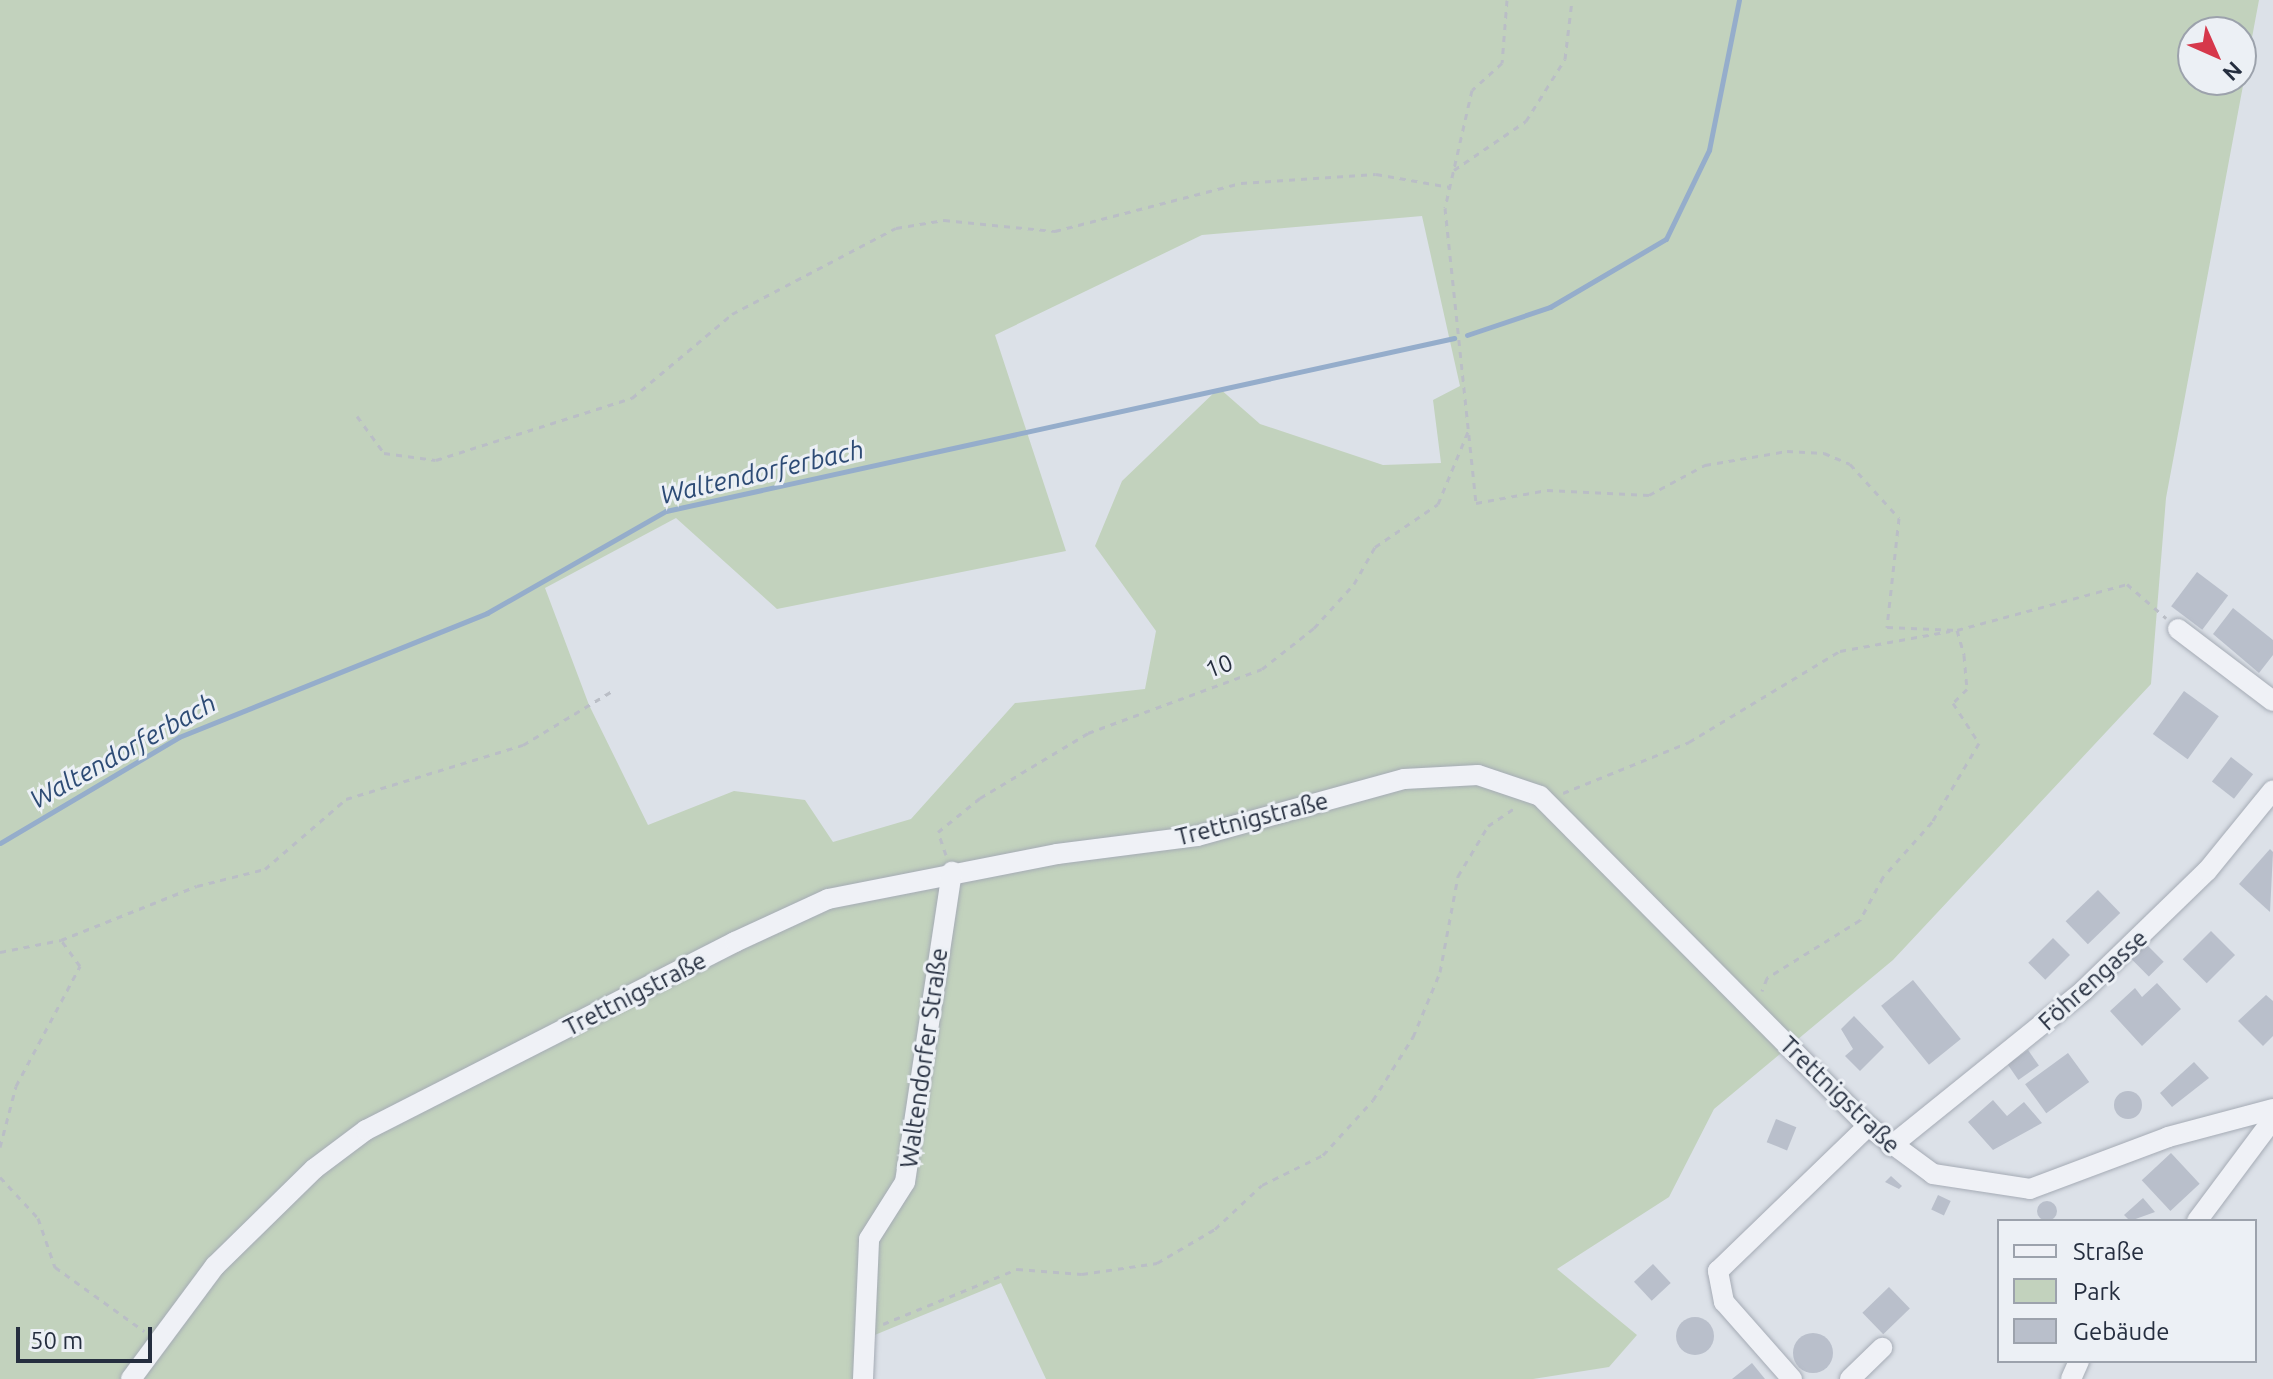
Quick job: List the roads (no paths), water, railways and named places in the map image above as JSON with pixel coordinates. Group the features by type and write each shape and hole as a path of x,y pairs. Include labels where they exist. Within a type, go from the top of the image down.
{"street":[{"path":"2178,629 2273,701"},
{"name":"Trettnigstraße","path":"131,1379 154,1343 215,1266 314,1169 366,1130 442,1086 828,899 952,872 1197,836 1404,779 1478,775 1534,797 1868,1126 1891,1146 1947,1179 2030,1189 2168,1137 2273,1109"},
{"name":"Föhrengasse","path":"1891,1146 2084,990 2186,892 2273,790"},
{"name":"Waltendorfer Straße","path":"863,1379 869,1239 905,1182 952,872"},
{"path":"2198,1219 2273,1119"},
{"path":"1792,1379 1724,1302 1718,1271 1868,1126"},
{"path":"1850,1379 1882,1348"}],"waterway":[{"name":"Waltendorferbach","path":"1467,335 1550,307 1666,239 1709,150 1739,0"},
{"name":"Waltendorferbach","path":"0,843 179,737 487,613 666,511 1454,338"}]}
